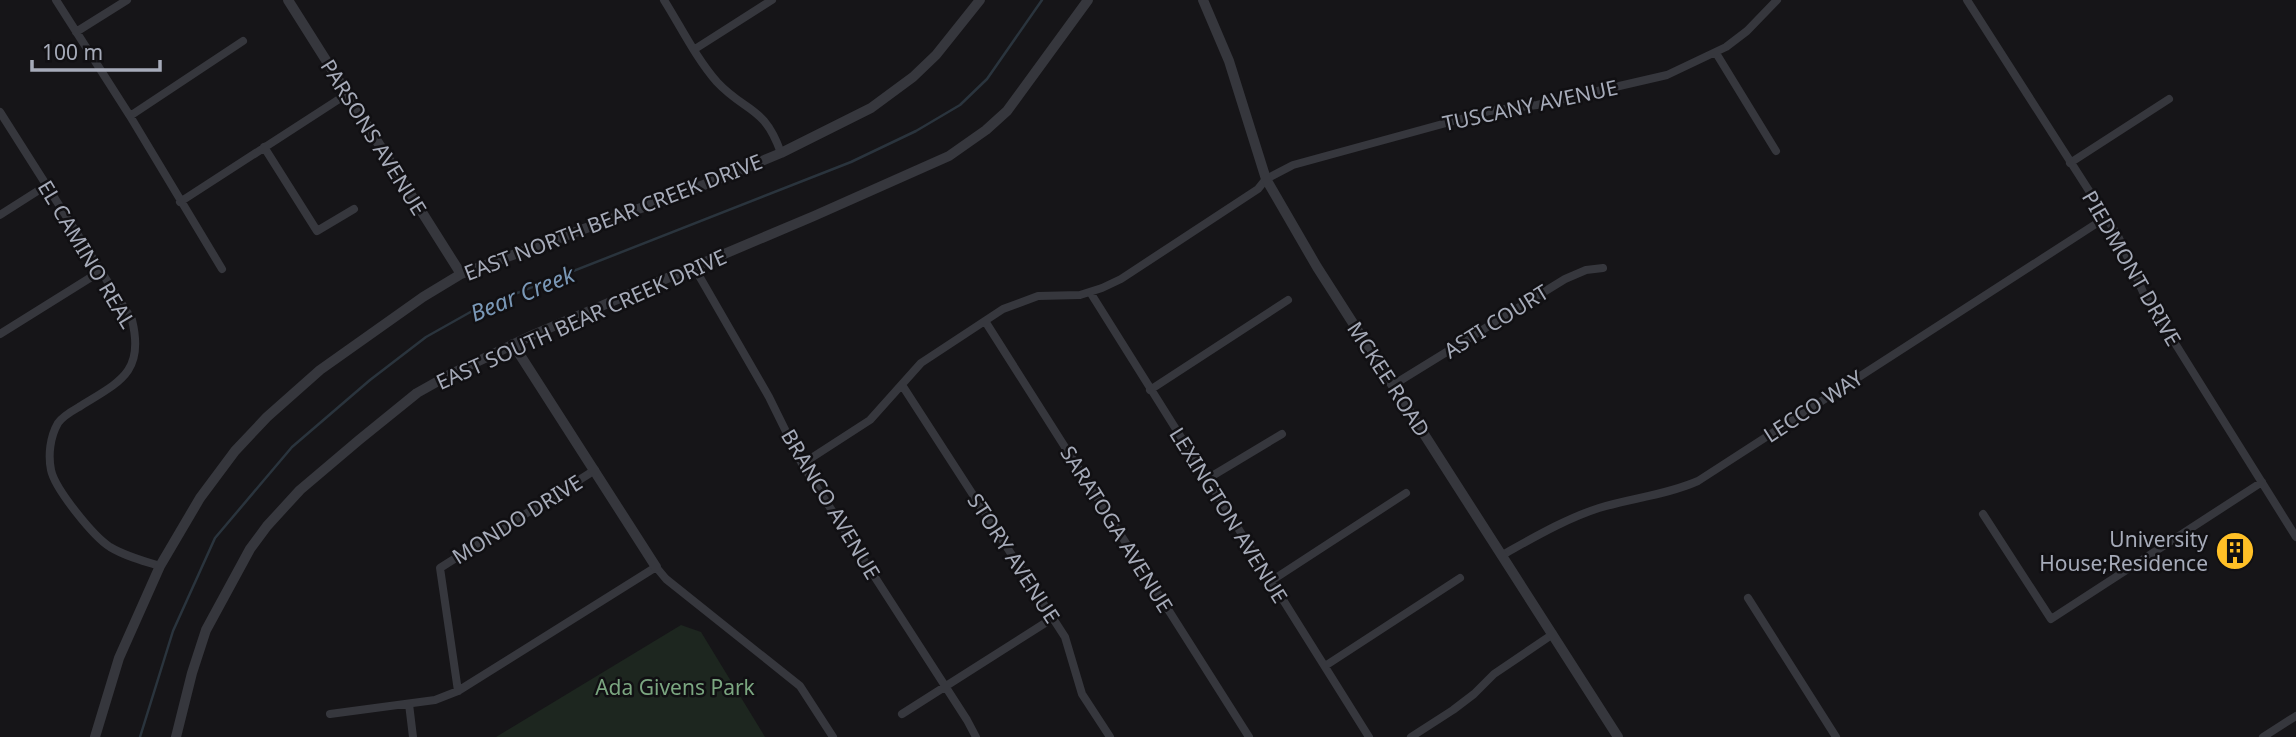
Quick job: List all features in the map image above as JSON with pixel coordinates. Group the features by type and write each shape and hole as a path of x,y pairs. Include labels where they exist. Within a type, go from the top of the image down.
{"street":[{"path":"56,0 222,269"},
{"path":"76,32 127,0"},
{"name":"PARSONS AVENUE","path":"288,0 461,274"},
{"path":"664,0 719,83 764,119 776,136 782,153"},
{"path":"695,49 772,0"},
{"name":"EAST NORTH BEAR CREEK DRIVE","path":"95,737 119,659 160,566 200,498 235,451 267,417 320,370 373,331 461,274 709,183 782,153 871,108 898,90 936,55 980,0"},
{"name":"EAST SOUTH BEAR CREEK DRIVE","path":"176,737 206,629 250,549 300,490 417,393 513,344 923,169 971,141 1007,111 1088,0"},
{"name":"MCKEE ROAD","path":"1203,0 1229,61 1266,179 1318,267 1618,737"},
{"name":"TUSCANY AVENUE","path":"802,464 870,420 921,363 985,321 1013,304 1038,296 1064,297 1090,292 1121,279 1258,189 1266,179 1304,161 1490,111 1537,105 1667,75 1716,53 1748,31 1777,0"},
{"name":"PIEDMONT DRIVE","path":"1967,0 2118,236 2143,292 2296,537"},
{"path":"130,116 243,41"},
{"path":"1716,53 1776,151"},
{"path":"180,202 347,94"},
{"path":"2070,163 2169,99"},
{"name":"EL CAMINO REAL","path":"0,112 132,320 137,341 136,354 121,379 60,421 53,436 49,456 51,474 76,512 104,543 120,552 160,566"},
{"path":"264,147 317,231 354,209"},
{"path":"0,215 47,185"},
{"name":"LECCO WAY","path":"1502,555 1569,520 1597,509 1669,492 1698,481 2105,218"},
{"name":"BRANCO AVENUE","path":"694,267 769,397 802,464 975,737"},
{"name":"ASTI COURT","path":"1393,385 1565,279 1587,270 1603,268"},
{"path":"0,334 101,271"},
{"name":"LEXINGTON AVENUE","path":"1090,292 1370,737"},
{"path":"1150,390 1288,300"},
{"name":"SARATOGA AVENUE","path":"985,321 1249,737"},
{"path":"513,344 656,567 666,579 800,685 833,737"},
{"name":"STORY AVENUE","path":"902,385 1053,618 1069,647 1082,694 1110,737"},
{"path":"1207,480 1282,434"},
{"name":"MONDO DRIVE","path":"458,691 440,568 595,470"},
{"path":"1983,514 2051,619 2262,482"},
{"path":"1271,581 1406,493"},
{"path":"330,714 409,704 458,691 656,567"},
{"path":"1325,666 1460,578"},
{"path":"1748,598 1836,737"},
{"path":"902,714 1053,618"},
{"path":"1411,737 1453,710 1494,674 1553,634"},
{"path":"409,704 412,737"},
{"path":"2263,737 2296,716"}],"green space":[{"name":"Ada Givens Park","path":"681,625 701,632 765,737 496,737"}],"waterway":[{"name":"Bear Creek","path":"140,737 173,631 215,538 292,447 370,380 426,337 474,310 851,162 916,131 960,105 987,79 1042,0"}],"place":[{"name":"University House;Residence","path":"2235,551"}]}
